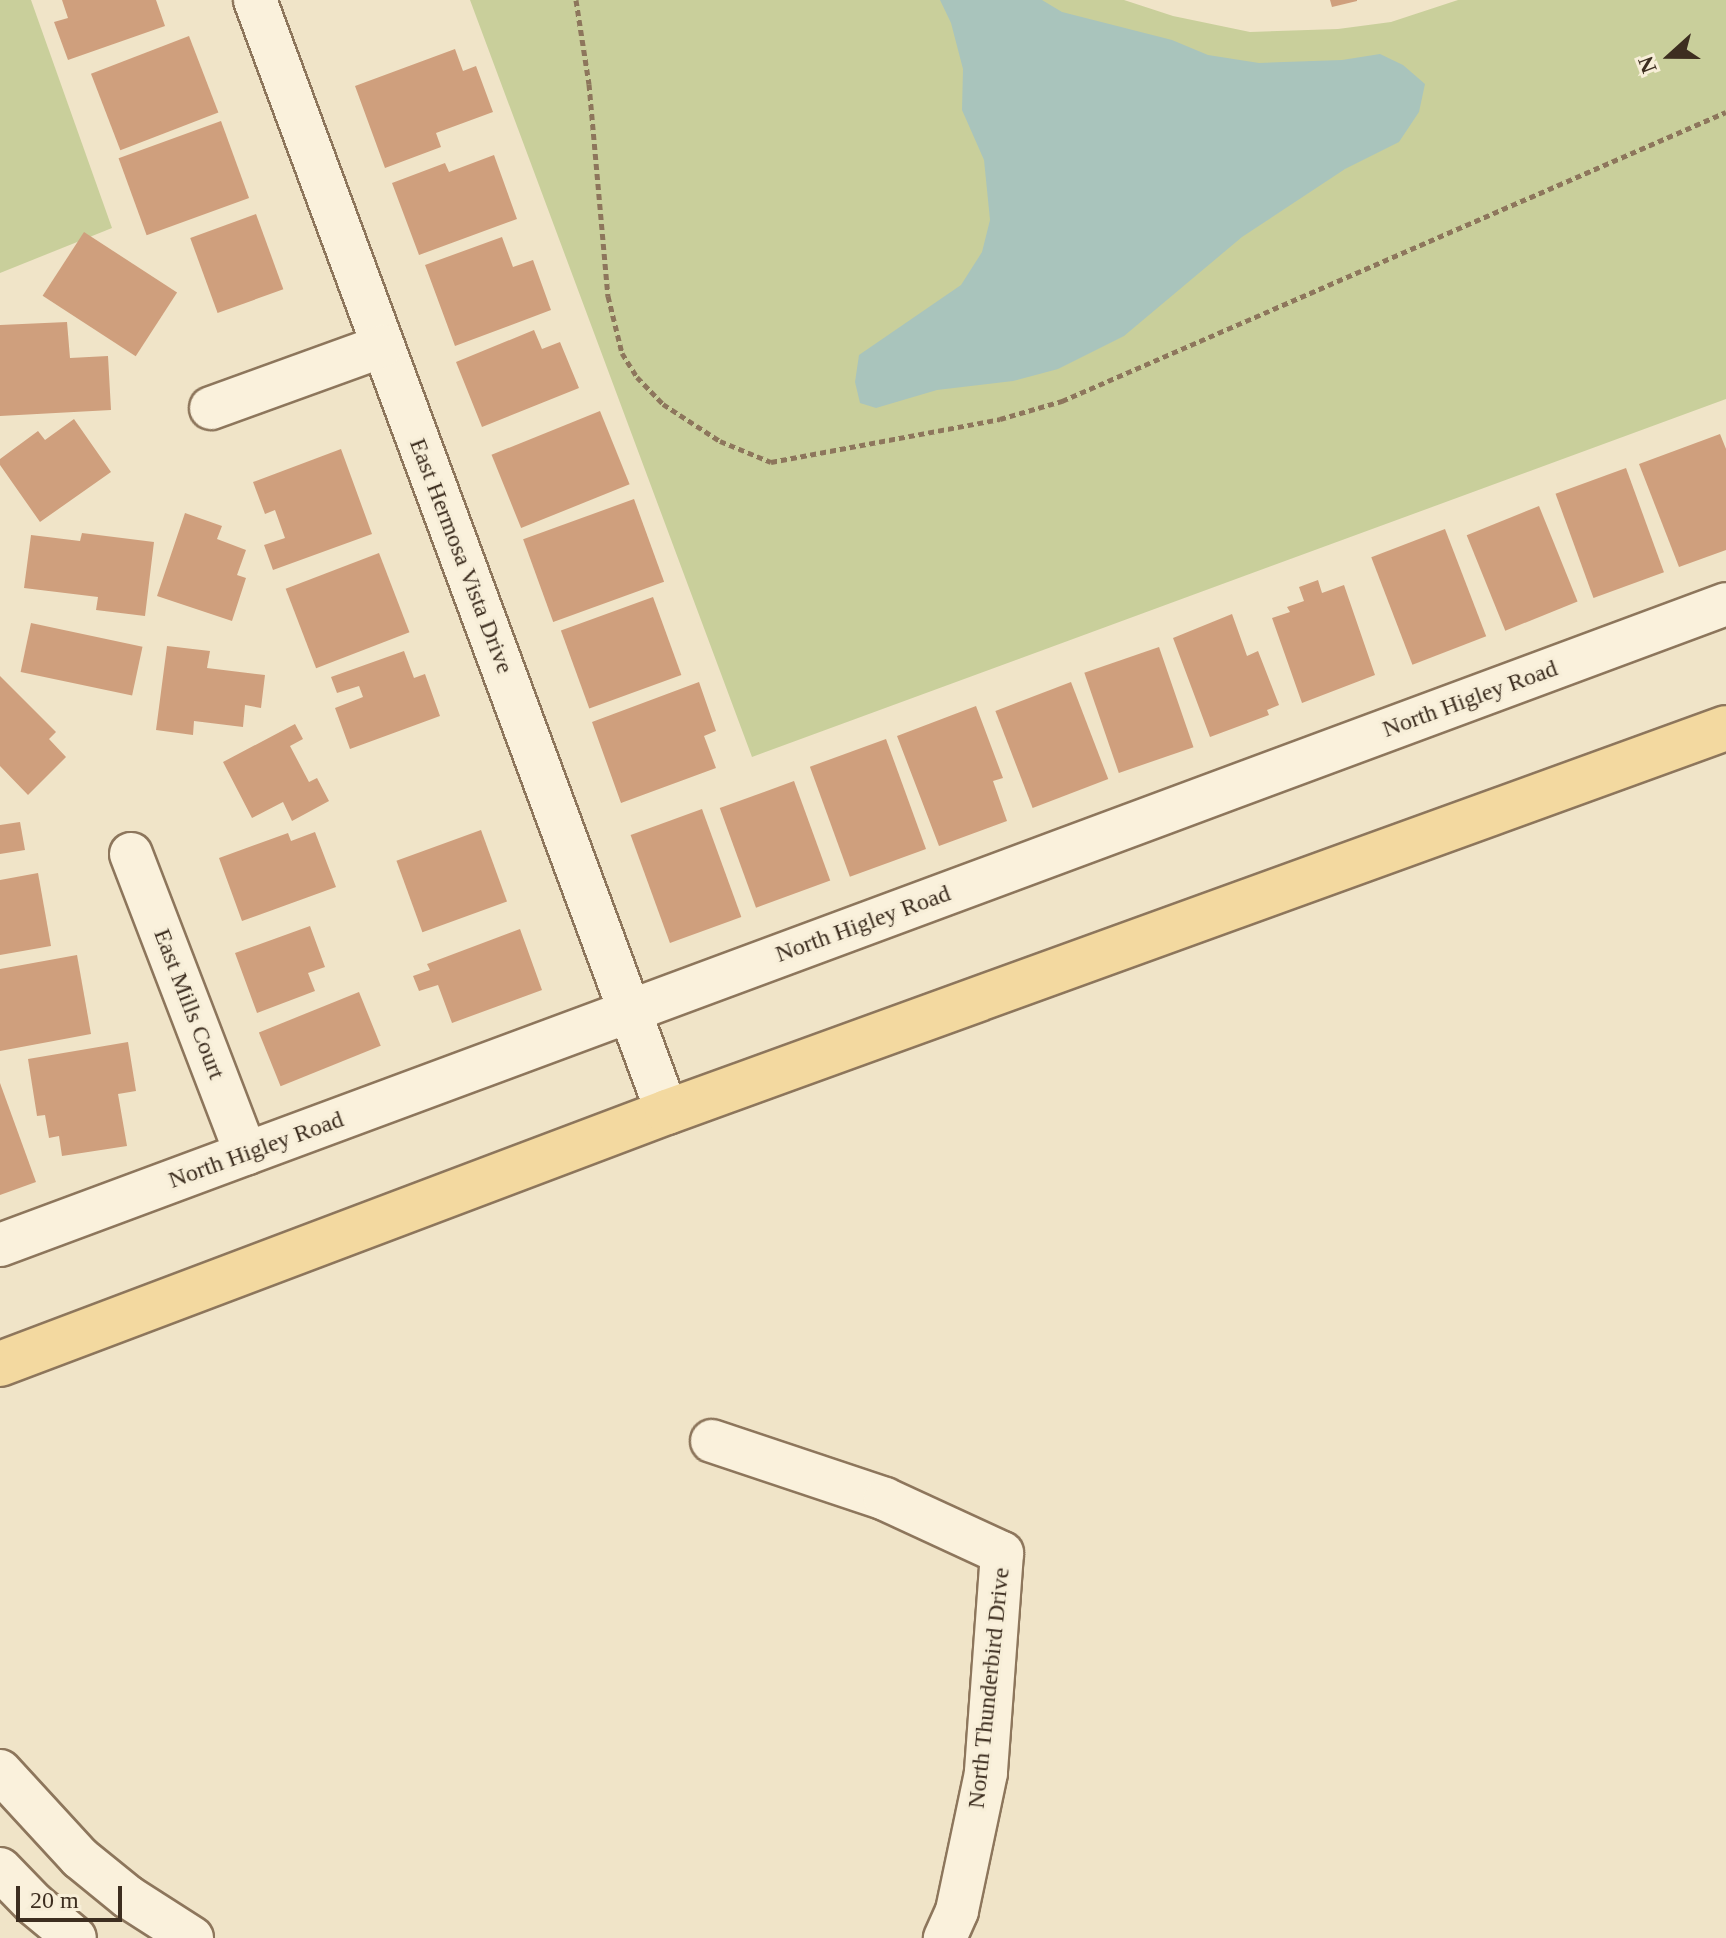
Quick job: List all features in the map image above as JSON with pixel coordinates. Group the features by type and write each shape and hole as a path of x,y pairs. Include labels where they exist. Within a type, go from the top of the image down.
{"main road":[{"path":"0,1364 667,1112 1726,728"}],"street":[{"name":"East Hermosa Vista Drive","path":"255,0 632,1010 667,1112"},
{"path":"211,408 382,346"},
{"name":"North Higley Road","path":"0,1245 1726,604"},
{"name":"East Mills Court","path":"131,854 246,1154"},
{"name":"North Thunderbird Drive","path":"712,1441 885,1499 1002,1553 986,1773 957,1911 945,1938"},
{"path":"0,1771 80,1858 128,1897 192,1938"},
{"path":"0,1869 34,1904 75,1938"}],"path":[{"path":"576,0 589,84 608,296 622,353 637,377 663,404 720,441 771,462 1000,419 1062,401 1726,112"}],"green space":[{"path":"0,0 31,0 112,228 0,273"},
{"path":"470,0 1124,0 1173,16 1250,32 1338,29 1391,22 1458,0 1726,0 1726,399 752,757"}],"water":[{"path":"940,0 1042,0 1062,12 1172,40 1208,55 1259,63 1342,60 1380,54 1403,65 1425,84 1419,112 1399,142 1345,169 1242,237 1124,336 1058,369 1013,381 937,390 876,408 860,403 855,382 859,355 961,285 982,252 990,220 984,160 962,110 963,69 951,23"}],"building":[{"path":"62,0 156,0 165,26 68,60 54,22 68,18"},
{"path":"1330,0 1357,0 1357,1 1332,7"},
{"path":"189,36 218,113 120,150 91,74"},
{"path":"455,49 463,71 476,66 493,112 436,133 441,147 385,168 355,86"},
{"path":"221,121 249,198 147,235 119,158"},
{"path":"494,155 517,219 419,255 392,183 445,163 449,172"},
{"path":"256,214 283,289 218,313 190,238"},
{"path":"84,232 177,292 136,356 43,296"},
{"path":"502,237 513,267 533,260 551,310 455,346 425,265"},
{"path":"67,322 70,358 108,356 111,410 0,416 0,325"},
{"path":"534,330 542,349 560,342 579,388 482,427 456,362"},
{"path":"600,411 630,484 521,528 492,455"},
{"path":"74,419 111,472 40,522 0,465 0,459 38,431 45,440"},
{"path":"1720,434 1726,449 1726,550 1679,567 1639,464"},
{"path":"341,449 372,534 273,570 264,545 285,538 275,510 265,514 253,482"},
{"path":"1626,468 1664,572 1593,598 1556,494"},
{"path":"634,499 664,582 553,622 523,539"},
{"path":"1539,506 1578,601 1505,631 1467,535"},
{"path":"185,513 222,526 217,539 246,550 237,575 246,578 232,621 157,596"},
{"path":"1445,529 1486,636 1412,665 1371,557"},
{"path":"82,533 154,542 145,616 96,610 98,597 24,588 31,535 80,541"},
{"path":"379,553 409,632 316,668 286,589"},
{"path":"1318,580 1322,593 1344,585 1375,675 1302,703 1272,618 1290,612 1287,607 1304,601 1299,587"},
{"path":"653,597 681,675 589,709 561,631"},
{"path":"1232,614 1247,656 1258,651 1279,705 1267,710 1269,715 1210,737 1173,638"},
{"path":"31,623 143,647 132,696 21,672"},
{"path":"167,646 210,651 207,668 265,675 261,708 245,705 243,727 194,721 193,735 156,730"},
{"path":"1159,647 1194,747 1119,773 1084,673"},
{"path":"404,651 414,678 425,674 440,716 350,749 335,708 363,697 359,686 337,693 331,677"},
{"path":"0,676 56,732 49,739 66,757 28,795 0,766"},
{"path":"699,682 716,731 704,736 716,768 621,803 592,722"},
{"path":"1071,682 1108,779 1033,808 995,711"},
{"path":"976,706 1003,778 993,781 1007,821 939,846 897,736"},
{"path":"295,724 303,739 290,746 309,782 317,778 329,801 292,821 283,802 252,818 223,762"},
{"path":"886,739 926,849 850,877 810,767"},
{"path":"794,781 830,881 756,908 720,808"},
{"path":"702,809 741,917 670,943 631,835"},
{"path":"20,822 25,850 0,854 0,825"},
{"path":"481,830 507,901 422,932 396,861"},
{"path":"315,832 336,887 242,921 219,858 288,833 291,841"},
{"path":"38,873 51,946 0,955 0,880"},
{"path":"310,926 325,967 308,973 315,991 257,1013 235,953"},
{"path":"520,929 542,990 452,1023 438,985 419,991 413,976 430,970 427,964"},
{"path":"77,955 91,1034 0,1051 0,969"},
{"path":"359,992 381,1046 281,1086 259,1032"},
{"path":"128,1042 136,1091 118,1094 127,1146 62,1156 59,1136 49,1138 45,1115 37,1116 28,1059"},
{"path":"0,1083 36,1182 0,1195"}]}
